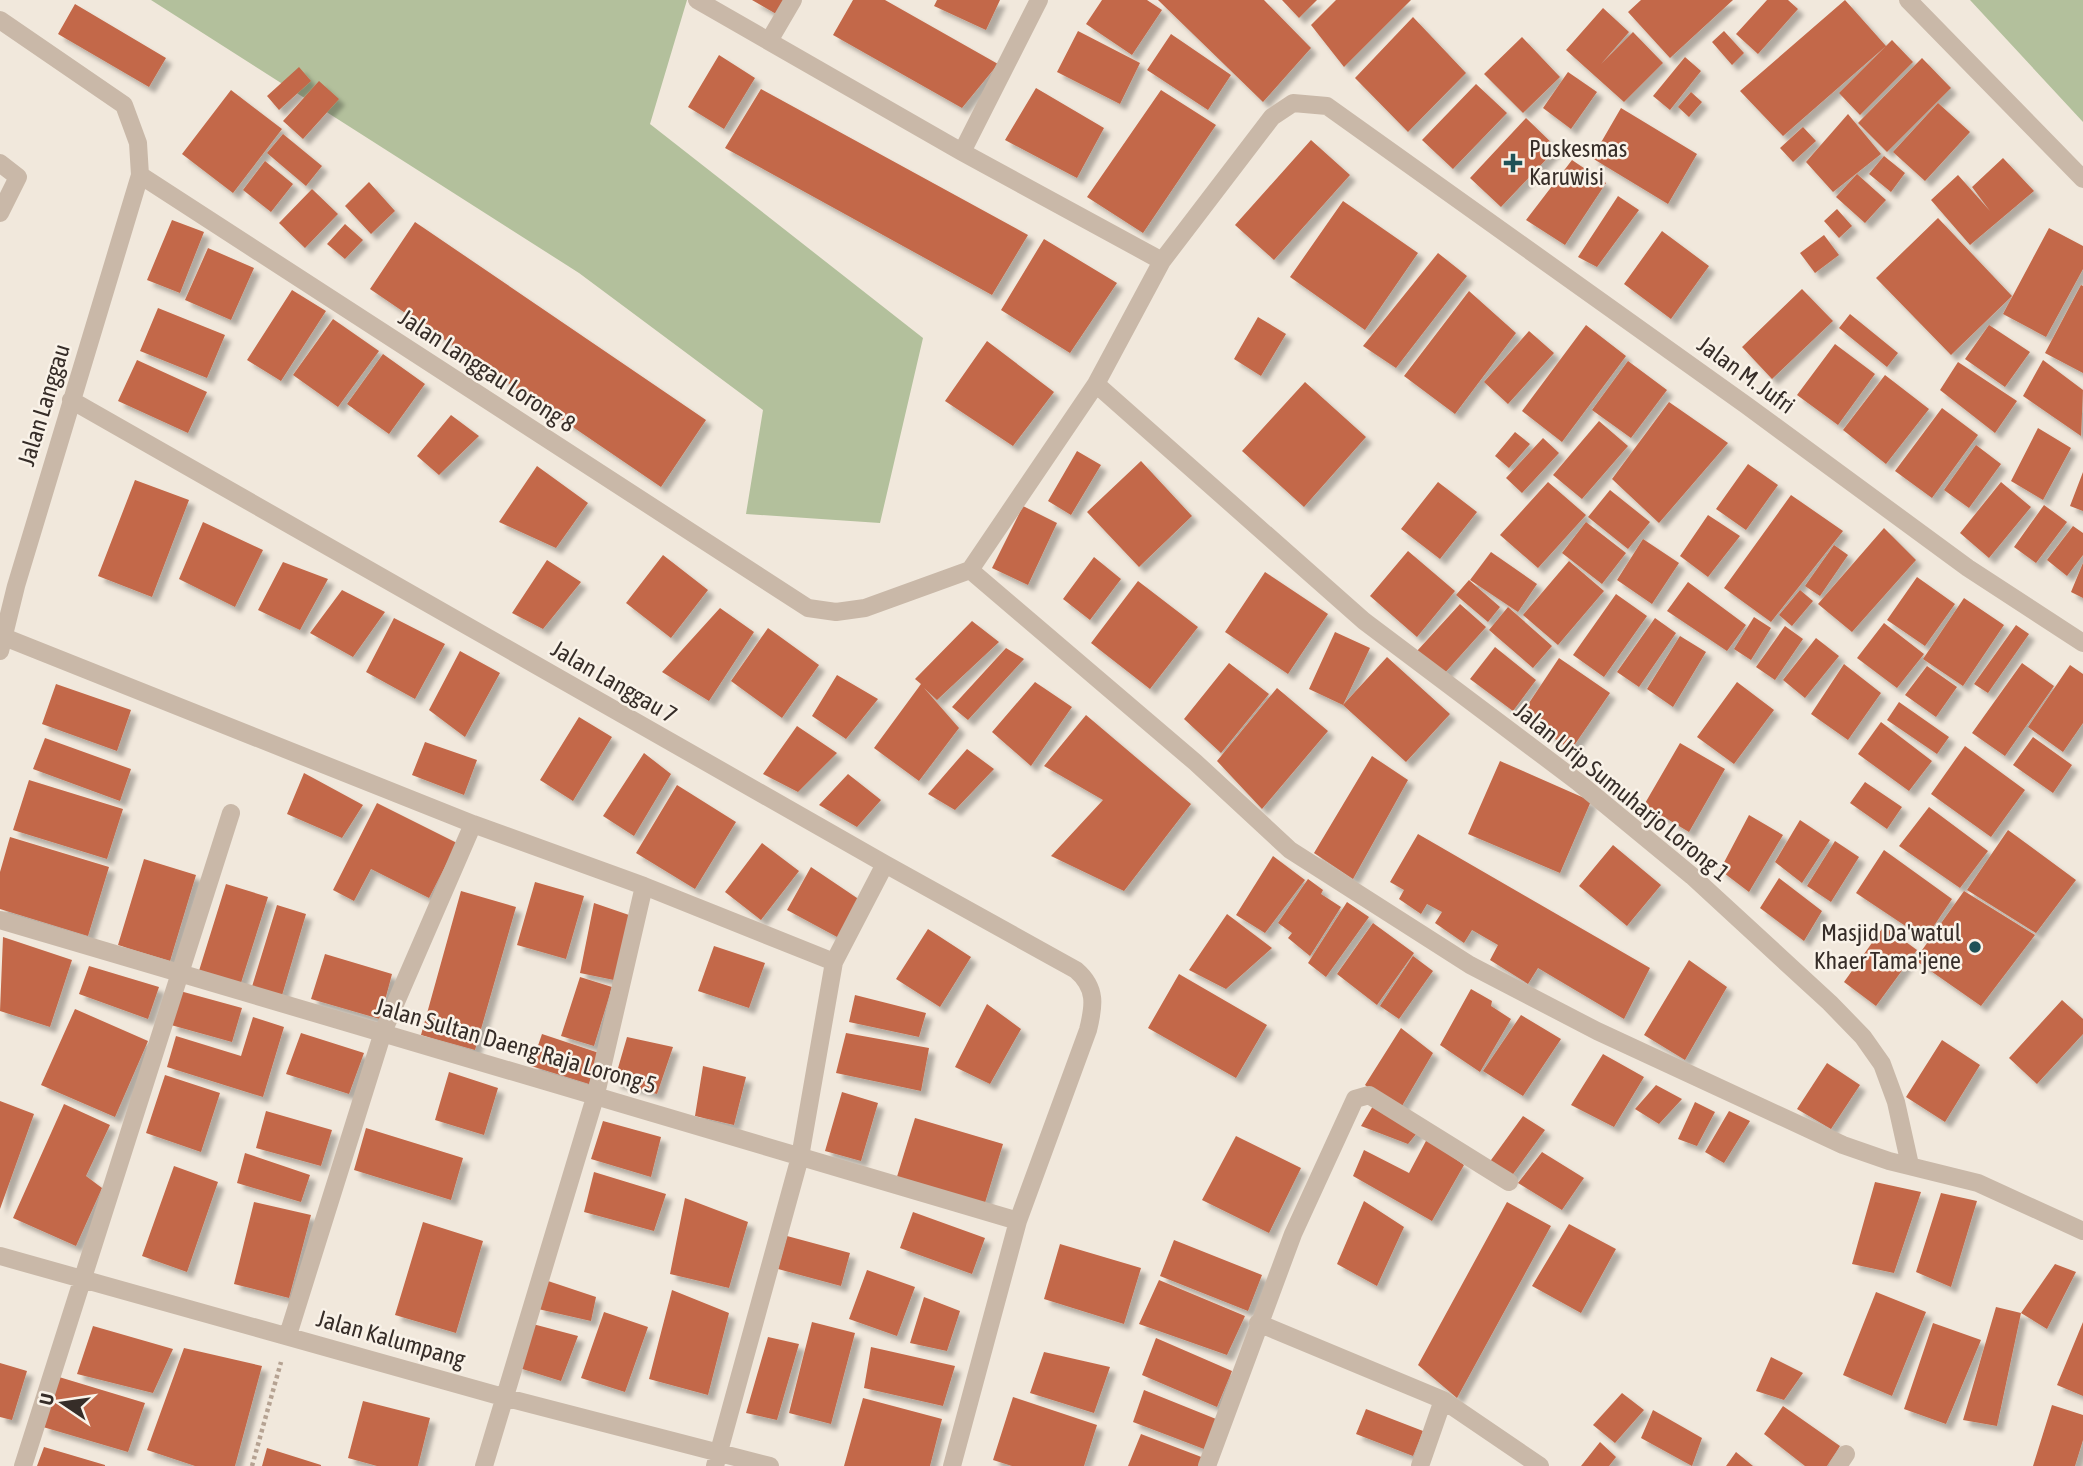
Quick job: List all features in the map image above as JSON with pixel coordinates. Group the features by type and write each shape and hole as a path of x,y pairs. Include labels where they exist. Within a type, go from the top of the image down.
{"street":[{"path":"697,0 962,152 1162,261"},
{"path":"769,41 793,0"},
{"path":"962,152 1039,0"},
{"path":"1908,0 2083,179"},
{"path":"0,20 124,105 138,143 140,175"},
{"name":"Jalan M. Jufri","path":"970,570 1096,384 1162,261 1272,117 1293,103 1309,102 1327,106 1735,397 1968,568 2083,643"},
{"path":"0,163 19,177 0,213"},
{"name":"Jalan Langgau","path":"2,644 16,586 140,175"},
{"name":"Jalan Langgau Lorong 8","path":"140,175 808,608 836,612 865,608 970,570"},
{"name":"Jalan Urip Sumuharjo Lorong 1","path":"1096,384 1364,621 1578,782 1692,876 1830,1003 1863,1037 1882,1064 1896,1102 1910,1165"},
{"name":"Jalan Langgau 7","path":"71,400 1086,978 1095,1003 1088,1030 1017,1221 953,1466"},
{"path":"970,570 1195,762 1290,850 1470,965 1741,1100 1843,1145 1978,1182 2083,1231"},
{"path":"0,576 16,586"},
{"path":"2,644 473,824 644,886 834,962"},
{"path":"23,1466 231,813"},
{"path":"288,1335 383,1031 473,824"},
{"path":"717,1459 800,1157 834,962 885,864"},
{"path":"484,1466 596,1094 644,886"},
{"name":"Jalan Sultan Daeng Raja Lorong 5","path":"0,920 180,976 383,1031 1017,1221"},
{"path":"1207,1466 1293,1234 1351,1106 1362,1095 1368,1095 1509,1182"},
{"name":"Jalan Kalumpang","path":"0,1255 717,1459 770,1466"},
{"path":"1258,1323 1443,1400 1540,1466"},
{"path":"1420,1466 1443,1400"}],"path":[{"path":"252,1466 288,1335"}],"green space":[{"path":"151,0 687,0 650,124 923,338 880,523 746,514 763,410 579,273"},
{"path":"1970,0 2083,0 2083,122"}],"building":[{"path":"752,0 787,0 778,15"},
{"path":"853,0 885,0 998,64 962,108 833,35"},
{"path":"937,0 1000,0 986,30 934,6"},
{"path":"1102,0 1147,0 1162,10 1132,55 1086,24"},
{"path":"1158,0 1264,0 1311,48 1263,102"},
{"path":"1282,0 1317,0 1299,18"},
{"path":"1336,0 1411,0 1344,67 1311,25"},
{"path":"1641,0 1733,0 1670,58 1628,12"},
{"path":"1767,0 1788,0 1798,9 1758,54 1736,34"},
{"path":"1845,0 1886,46 1783,136 1740,91"},
{"path":"75,4 166,58 149,87 58,34"},
{"path":"1603,8 1629,32 1601,64 1633,32 1663,63 1624,102 1566,50"},
{"path":"1413,17 1466,73 1408,132 1355,78"},
{"path":"1078,31 1140,63 1120,104 1057,72"},
{"path":"1724,31 1744,53 1732,65 1712,42"},
{"path":"1171,34 1231,75 1208,110 1147,70"},
{"path":"1522,37 1560,77 1523,113 1484,74"},
{"path":"1892,40 1913,62 1860,115 1839,93"},
{"path":"719,55 755,78 724,129 688,107"},
{"path":"1685,57 1701,71 1670,110 1653,96"},
{"path":"1922,58 1951,88 1887,152 1858,123"},
{"path":"299,67 311,81 279,110 267,96"},
{"path":"1568,72 1597,92 1571,129 1543,108"},
{"path":"319,81 339,99 303,139 283,121"},
{"path":"1476,84 1507,113 1453,169 1422,140"},
{"path":"1036,88 1104,128 1077,178 1005,140"},
{"path":"761,89 1028,235 992,295 725,148"},
{"path":"231,90 282,129 233,193 182,154"},
{"path":"1161,90 1216,125 1143,233 1087,197"},
{"path":"1691,92 1702,102 1689,117 1678,107"},
{"path":"1938,103 1970,132 1925,181 1893,152"},
{"path":"1621,108 1697,154 1668,204 1592,158"},
{"path":"1848,114 1881,154 1833,192 1806,162"},
{"name":"Puskesmas Karuwisi","path":"1526,118 1557,148 1501,207 1470,178"},
{"path":"1803,127 1816,141 1793,162 1780,148"},
{"path":"283,134 322,166 306,186 267,153"},
{"path":"1311,140 1350,175 1274,260 1235,225"},
{"path":"1884,156 1905,173 1891,192 1869,174"},
{"path":"2003,158 2034,191 1970,245 1931,200 1958,175 1990,211 1972,187"},
{"path":"1572,160 1606,183 1565,245 1526,220"},
{"path":"265,161 293,184 271,212 243,190"},
{"path":"1857,174 1886,200 1865,223 1836,197"},
{"path":"369,182 395,211 371,234 345,206"},
{"path":"312,189 338,214 305,248 279,223"},
{"path":"1618,196 1639,210 1597,267 1578,257"},
{"path":"1343,201 1418,253 1365,330 1290,277"},
{"path":"1837,209 1852,226 1839,238 1824,221"},
{"path":"1938,218 2012,296 1951,355 1876,278"},
{"path":"172,220 204,232 180,293 147,280"},
{"path":"415,222 706,420 661,487 370,289"},
{"path":"345,224 363,240 345,259 327,244"},
{"path":"2049,228 2083,246 2083,269 2046,337 2003,314"},
{"path":"1662,231 1709,266 1671,319 1624,284"},
{"path":"1824,235 1839,255 1815,273 1800,253"},
{"path":"1044,239 1117,283 1070,353 1001,310"},
{"path":"208,248 254,268 231,320 185,300"},
{"path":"1438,253 1467,276 1396,368 1363,346"},
{"path":"2081,285 2083,286 2083,373 2045,353"},
{"path":"1802,289 1833,321 1772,379 1742,347"},
{"path":"292,290 326,311 281,381 247,360"},
{"path":"1469,291 1516,333 1455,414 1404,376"},
{"path":"158,308 225,335 207,378 140,351"},
{"path":"1850,314 1898,353 1887,367 1839,328"},
{"path":"1258,317 1286,334 1261,376 1234,359"},
{"path":"333,319 379,351 338,407 293,375"},
{"path":"1586,325 1626,356 1562,442 1522,411"},
{"path":"1989,325 2030,352 2005,387 1965,359"},
{"path":"1529,331 1554,353 1508,404 1484,382"},
{"path":"987,341 1054,392 1013,446 945,401"},
{"path":"1835,344 1875,374 1838,425 1797,395"},
{"path":"383,354 425,384 389,434 347,404"},
{"path":"137,360 207,392 188,433 118,401"},
{"path":"2043,360 2083,390 2081,436 2023,396"},
{"path":"1628,361 1667,390 1631,438 1592,410"},
{"path":"1958,362 2017,401 1995,433 1940,390"},
{"path":"1885,375 1929,409 1886,464 1843,430"},
{"path":"1305,382 1366,437 1304,507 1242,451"},
{"path":"1669,402 1728,443 1659,523 1612,479"},
{"path":"1942,408 1978,435 1932,498 1895,471"},
{"path":"451,415 479,436 439,475 417,456"},
{"path":"1599,421 1628,446 1582,499 1553,475"},
{"path":"2038,428 2071,448 2043,500 2011,481"},
{"path":"1515,432 1530,444 1509,468 1495,456"},
{"path":"1543,438 1559,453 1522,493 1506,478"},
{"path":"1976,445 2001,464 1969,508 1944,490"},
{"path":"1077,451 1101,465 1071,515 1048,501"},
{"path":"1141,461 1192,516 1139,567 1087,512"},
{"path":"1748,464 1778,485 1746,530 1716,509"},
{"path":"537,466 588,503 556,548 499,522"},
{"path":"2083,472 2083,511 2070,506"},
{"path":"135,480 189,500 152,597 98,576"},
{"path":"1438,482 1477,512 1440,559 1401,529"},
{"path":"1548,482 1586,515 1538,568 1500,535"},
{"path":"2001,482 2031,507 1989,558 1960,533"},
{"path":"1610,490 1650,522 1628,549 1588,517"},
{"path":"1791,495 1843,531 1771,622 1724,588"},
{"path":"2044,505 2067,522 2036,563 2014,547"},
{"path":"1023,506 1057,523 1028,585 992,568"},
{"path":"1708,515 1740,536 1708,577 1680,556"},
{"path":"203,522 263,550 235,607 179,579"},
{"path":"1586,522 1626,553 1602,584 1562,553"},
{"path":"2073,526 2083,533 2083,555 2067,576 2047,560"},
{"path":"1884,528 1916,560 1852,632 1818,604"},
{"path":"1643,539 1679,563 1652,604 1617,580"},
{"path":"1834,545 1848,555 1820,596 1805,586"},
{"path":"1408,551 1455,591 1417,637 1370,596"},
{"path":"1491,552 1537,584 1518,612 1470,580"},
{"path":"663,555 708,590 671,638 626,603"},
{"path":"1094,557 1121,579 1090,620 1063,599"},
{"path":"547,560 581,582 543,629 512,613"},
{"path":"1569,561 1604,591 1558,645 1523,615"},
{"path":"283,562 328,579 300,630 258,610"},
{"path":"2083,563 2083,598 2071,592"},
{"path":"1265,572 1328,614 1288,674 1225,632"},
{"path":"1917,577 1955,604 1925,646 1887,620"},
{"path":"1469,580 1500,607 1488,622 1456,595"},
{"path":"1138,581 1198,627 1150,689 1091,643"},
{"path":"1688,582 1746,625 1727,651 1667,611"},
{"path":"342,590 385,612 353,657 310,633"},
{"path":"1800,590 1813,601 1792,626 1779,615"},
{"path":"1616,594 1647,616 1604,677 1573,655"},
{"path":"1964,598 2004,625 1963,686 1923,659"},
{"path":"1460,604 1486,627 1443,675 1417,651"},
{"path":"1508,607 1552,646 1533,668 1489,630"},
{"path":"720,608 754,632 709,701 662,672"},
{"path":"1754,617 1771,628 1751,660 1734,649"},
{"path":"394,618 445,644 415,699 366,672"},
{"path":"1655,618 1676,633 1639,687 1617,672"},
{"path":"972,621 999,642 937,700 924,688 959,728 919,781 874,748 921,684 915,679"},
{"path":"1884,623 1924,654 1897,688 1857,658"},
{"path":"2016,625 2029,634 1988,693 1974,684"},
{"path":"1785,626 1803,639 1775,680 1756,667"},
{"path":"768,628 819,665 782,718 731,681"},
{"path":"1335,632 1370,648 1343,705 1309,689"},
{"path":"1680,636 1706,652 1673,707 1647,689"},
{"path":"1816,638 1839,656 1805,698 1783,680"},
{"path":"1495,647 1536,680 1513,711 1470,679"},
{"path":"1006,648 1024,659 968,720 952,707"},
{"path":"460,651 500,673 465,737 429,710"},
{"path":"1387,657 1450,714 1406,762 1343,705"},
{"path":"1559,658 1610,693 1571,750 1521,715"},
{"path":"1229,663 1269,694 1221,753 1184,719"},
{"path":"2022,663 2054,686 2005,756 1972,733"},
{"path":"1844,664 1881,693 1848,740 1811,714"},
{"path":"2070,665 2083,674 2083,723 2063,752 2028,727"},
{"path":"1927,666 1957,687 1936,717 1905,695"},
{"path":"837,675 878,699 846,739 812,716"},
{"path":"1035,682 1072,707 1031,766 992,732"},
{"path":"1737,682 1774,710 1734,764 1697,737"},
{"path":"56,684 131,710 117,751 42,724"},
{"path":"1277,688 1328,731 1262,809 1217,761"},
{"path":"1899,702 1949,737 1937,754 1887,720"},
{"path":"1086,715 1191,804 1124,891 1051,856 1103,800 1044,766"},
{"path":"579,717 612,737 573,801 540,780"},
{"path":"1881,722 1932,761 1909,791 1858,754"},
{"path":"797,726 837,753 798,792 763,774"},
{"path":"2033,737 2072,765 2053,793 2013,765"},
{"path":"45,738 131,769 120,801 33,769"},
{"path":"425,742 477,760 464,795 412,775"},
{"path":"1680,743 1725,769 1689,832 1644,805"},
{"path":"1965,746 2025,790 1991,837 1931,794"},
{"path":"967,749 994,769 955,810 928,794"},
{"path":"644,753 671,774 634,836 603,816"},
{"path":"1372,756 1408,780 1353,879 1314,853"},
{"path":"1500,761 1591,801 1560,873 1468,834"},
{"path":"304,773 363,805 342,838 287,814"},
{"path":"848,774 881,800 857,827 819,805"},
{"path":"29,780 123,809 107,859 13,830"},
{"path":"1865,782 1902,807 1887,829 1850,803"},
{"path":"677,785 736,822 695,889 636,853"},
{"path":"377,803 457,843 429,898 371,869 354,901 333,890"},
{"path":"1929,807 1988,851 1960,888 1899,846"},
{"path":"1749,815 1783,835 1749,892 1720,870"},
{"path":"1800,820 1830,840 1802,883 1775,862"},
{"path":"2008,830 2076,880 2036,933 1967,890"},
{"path":"1418,834 1650,968 1624,1019 1538,968 1528,984 1490,960 1498,945 1472,930 1464,943 1435,923 1442,912 1427,904 1421,914 1399,899 1404,890 1390,882"},
{"path":"10,837 109,867 88,936 0,909 0,872"},
{"path":"1835,841 1859,857 1831,902 1807,886"},
{"path":"762,843 799,871 761,920 725,892"},
{"path":"1613,845 1661,885 1627,926 1579,886"},
{"path":"1884,850 1952,899 1925,939 1856,893"},
{"path":"1273,856 1305,880 1265,933 1236,915"},
{"path":"144,859 196,875 170,961 118,945"},
{"path":"811,867 860,900 839,938 787,910"},
{"path":"1779,878 1822,911 1804,941 1760,908"},
{"path":"1308,879 1323,890 1321,894 1341,907 1310,956 1288,938 1292,933 1278,923"},
{"path":"535,882 584,896 566,959 517,945"},
{"path":"226,884 268,897 240,986 198,974"},
{"path":"461,891 516,907 475,1050 421,1035"},
{"name":"Masjid Da'watul Khaer Tama'jene","path":"1964,891 2035,935 1981,1006 1915,960"},
{"path":"1347,902 1369,917 1326,977 1308,963"},
{"path":"594,903 629,915 614,980 580,973"},
{"path":"277,905 306,914 280,1002 250,993"},
{"path":"1227,914 1272,948 1226,989 1189,970"},
{"path":"1373,923 1414,953 1377,1005 1337,974"},
{"path":"1884,926 1917,950 1876,1006 1844,982"},
{"path":"928,929 971,957 940,1007 896,979"},
{"path":"3,937 72,960 50,1027 0,1011"},
{"path":"714,946 765,963 749,1008 698,991"},
{"path":"325,954 392,974 380,1019 311,999"},
{"path":"1413,956 1433,971 1399,1019 1380,1006"},
{"path":"1689,960 1727,987 1685,1060 1644,1035"},
{"path":"89,966 159,987 148,1019 79,994"},
{"path":"1179,974 1267,1025 1236,1078 1148,1028"},
{"path":"580,977 612,987 594,1046 561,1036"},
{"path":"1471,989 1492,1001 1491,1006 1511,1019 1480,1072 1440,1045"},
{"path":"180,991 242,1008 232,1042 171,1025"},
{"path":"855,995 926,1013 919,1037 849,1022"},
{"path":"2062,1000 2083,1019 2083,1034 2037,1084 2009,1058"},
{"path":"987,1004 1021,1029 990,1084 955,1067"},
{"path":"75,1009 148,1041 115,1117 41,1085"},
{"path":"1521,1015 1561,1039 1523,1096 1483,1071"},
{"path":"253,1017 284,1027 263,1097 167,1067 176,1036 241,1056"},
{"path":"1401,1028 1433,1053 1399,1111 1365,1085"},
{"path":"301,1033 364,1053 349,1094 286,1074"},
{"path":"846,1033 929,1048 921,1091 836,1073"},
{"path":"542,1034 599,1053 589,1084 531,1066"},
{"path":"627,1037 673,1047 657,1094 614,1082"},
{"path":"1942,1040 1980,1065 1945,1122 1906,1097"},
{"path":"1603,1054 1644,1077 1614,1127 1571,1105"},
{"path":"1827,1063 1860,1085 1831,1129 1797,1109"},
{"path":"703,1066 746,1077 734,1125 695,1116"},
{"path":"449,1072 498,1088 484,1135 435,1120"},
{"path":"165,1075 220,1093 201,1152 146,1133"},
{"path":"1656,1085 1682,1099 1659,1124 1635,1109"},
{"path":"842,1092 878,1103 861,1161 825,1151"},
{"path":"0,1101 34,1114 0,1209"},
{"path":"1376,1101 1421,1128 1408,1144 1361,1126"},
{"path":"1695,1102 1715,1112 1697,1146 1678,1139"},
{"path":"64,1104 110,1125 86,1176 102,1188 76,1246 13,1218"},
{"path":"266,1111 332,1130 321,1166 256,1148"},
{"path":"1729,1111 1750,1121 1724,1163 1705,1152"},
{"path":"1523,1116 1545,1130 1508,1181 1486,1167"},
{"path":"915,1118 1003,1144 984,1206 896,1180"},
{"path":"603,1121 661,1137 651,1177 591,1159"},
{"path":"366,1128 463,1158 451,1200 354,1170"},
{"path":"1236,1136 1301,1168 1269,1233 1202,1200"},
{"path":"1427,1139 1464,1165 1432,1221 1353,1176 1364,1150 1409,1173"},
{"path":"1542,1152 1584,1178 1562,1210 1518,1183"},
{"path":"245,1153 310,1175 301,1202 237,1183"},
{"path":"174,1166 218,1182 187,1272 142,1256"},
{"path":"594,1172 666,1194 654,1231 584,1212"},
{"path":"1875,1182 1921,1192 1894,1273 1852,1264"},
{"path":"1941,1193 1977,1201 1951,1287 1916,1272"},
{"path":"685,1198 748,1222 729,1288 670,1274"},
{"path":"1364,1201 1404,1227 1377,1286 1337,1264"},
{"path":"254,1202 311,1215 289,1298 234,1284"},
{"path":"1507,1202 1551,1226 1457,1398 1418,1365"},
{"path":"913,1212 985,1238 972,1274 900,1248"},
{"path":"423,1222 483,1241 456,1333 395,1315"},
{"path":"1569,1224 1616,1249 1581,1313 1532,1286"},
{"path":"787,1236 850,1253 841,1286 778,1269"},
{"path":"1174,1240 1262,1275 1248,1311 1160,1276"},
{"path":"1060,1244 1141,1268 1124,1324 1044,1299"},
{"path":"2055,1264 2076,1272 2047,1329 2021,1313"},
{"path":"867,1270 915,1287 897,1336 849,1319"},
{"path":"545,1280 596,1297 591,1321 538,1309"},
{"path":"1159,1280 1245,1316 1227,1355 1139,1324"},
{"path":"672,1290 729,1313 708,1395 649,1379"},
{"path":"1876,1292 1926,1312 1892,1396 1843,1375"},
{"path":"924,1297 960,1311 947,1351 910,1343"},
{"path":"1996,1307 2021,1313 1997,1426 1963,1420"},
{"path":"604,1312 648,1327 625,1392 581,1378"},
{"path":"812,1322 855,1333 831,1424 789,1413"},
{"path":"2083,1322 2083,1396 2057,1385"},
{"path":"529,1323 578,1336 561,1381 516,1367"},
{"path":"1933,1323 1981,1340 1946,1424 1904,1409"},
{"path":"93,1326 173,1349 153,1393 77,1374"},
{"path":"768,1337 799,1344 777,1420 746,1413"},
{"path":"1156,1338 1232,1371 1217,1407 1142,1375"},
{"path":"871,1347 955,1366 943,1406 864,1388"},
{"path":"184,1348 262,1366 235,1466 195,1466 147,1450"},
{"path":"1044,1352 1110,1367 1094,1413 1030,1393"},
{"path":"1771,1357 1803,1373 1784,1400 1756,1391"},
{"path":"0,1363 27,1371 12,1420 0,1417"},
{"path":"59,1377 145,1403 128,1452 43,1427"},
{"path":"1144,1390 1216,1419 1204,1449 1133,1422"},
{"path":"1622,1393 1644,1410 1615,1443 1593,1425"},
{"path":"1013,1397 1097,1425 1084,1466 1012,1466 993,1460"},
{"path":"863,1398 942,1419 930,1466 844,1466"},
{"path":"363,1401 430,1418 418,1466 377,1466 348,1458"},
{"path":"2052,1405 2083,1415 2083,1440 2075,1466 2033,1466"},
{"path":"1783,1406 1840,1446 1827,1466 1805,1466 1764,1434"},
{"path":"1366,1409 1423,1431 1413,1456 1356,1434"},
{"path":"1653,1410 1702,1438 1692,1466 1641,1438"},
{"path":"1141,1434 1204,1458 1200,1466 1128,1466"},
{"path":"1600,1442 1616,1457 1609,1466 1581,1466"},
{"path":"44,1447 105,1465 105,1466 37,1466"},
{"path":"267,1448 321,1465 321,1466 262,1466"},
{"path":"1736,1452 1753,1466 1726,1466"}],"place":[{"name":"Puskesmas Karuwisi","path":"1513,163"},
{"name":"Masjid Da'watul Khaer Tama'jene","path":"1975,947"}]}
